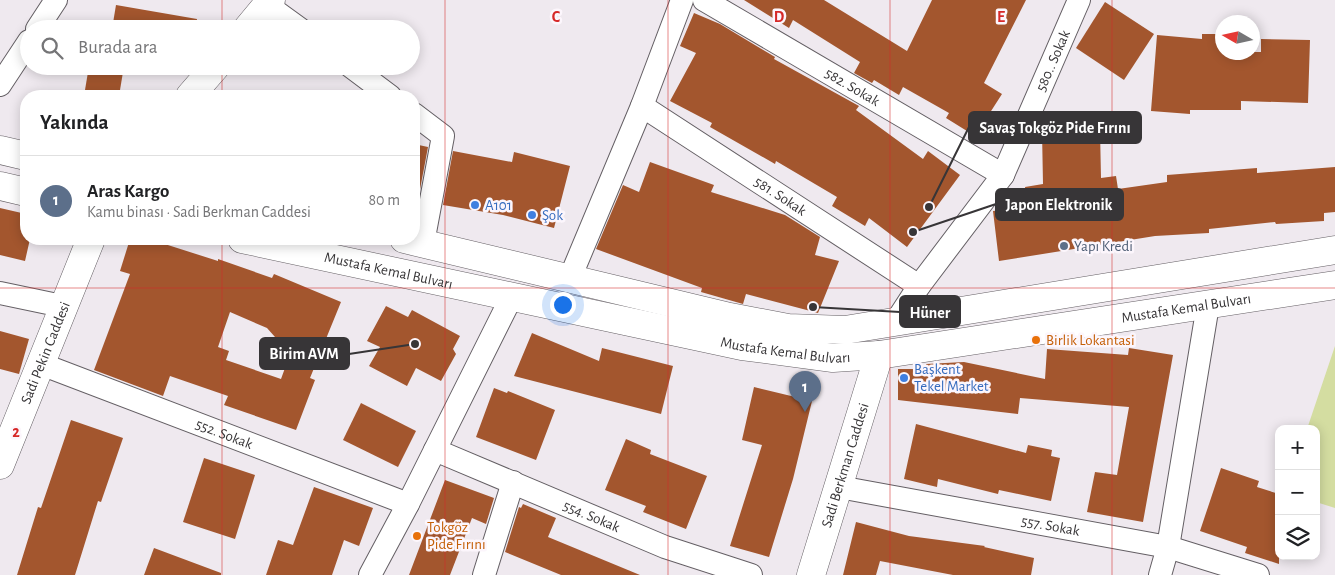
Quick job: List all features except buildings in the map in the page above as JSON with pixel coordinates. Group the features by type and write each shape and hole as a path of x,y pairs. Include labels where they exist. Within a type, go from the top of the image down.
{"main road":[{"path":"254,20 269,2"},
{"path":"195,90 208,75"},
{"path":"0,150 20,155"},
{"path":"0,186 20,191"},
{"name":"Mustafa Kemal Bulvarı","path":"420,243 730,317 788,328 846,330 1335,250"},
{"name":"Sadi Pekin Caddesi","path":"0,465 41,364 62,306 88,245"},
{"name":"Mustafa Kemal Bulvarı","path":"270,245 742,346 834,358 879,356 1335,285"},
{"name":"Sadi Berkman Caddesi","path":"811,575 879,356"}],"street":[{"path":"43,20 56,0"},
{"path":"570,278 642,106 682,0"},
{"name":"582. Sokak","path":"704,0 1003,174"},
{"name":"580.. Sokak","path":"895,323 919,286 1003,174 1079,0"},
{"path":"269,2 290,20"},
{"path":"0,85 20,55"},
{"path":"362,75 382,90"},
{"name":"581. Sokak","path":"642,106 919,286"},
{"path":"420,119 443,136 420,216"},
{"path":"0,293 62,306"},
{"path":"370,575 408,504 512,296"},
{"path":"1160,575 1168,547 1208,305"},
{"name":"552. Sokak","path":"41,364 408,504"},
{"name":"554. Sokak","path":"435,450 665,547 751,575"},
{"path":"484,575 512,482"},
{"name":"557. Sokak","path":"839,486 1168,547 1258,575"}],"green space":[{"path":"1335,346 1335,508 1320,503 1320,425 1308,425"}],"place":[{"name":"A101","path":"475,205"},
{"name":"Savaş Tokgöz Pide Fırını","path":"929,207"},
{"name":"Şok","path":"532,215"},
{"name":"Japon Elektronik","path":"913,232"},
{"name":"Yapı Kredi","path":"1064,246"},
{"name":"Hüner","path":"813,307"},
{"name":"Birlik Lokantasi","path":"1036,340"},
{"name":"Birim AVM","path":"415,344"},
{"name":"Başkent Tekel Market","path":"904,378"},
{"name":"Aras Kargo","path":"805,412"},
{"name":"Tokgöz Pide Fırını","path":"417,536"}]}
